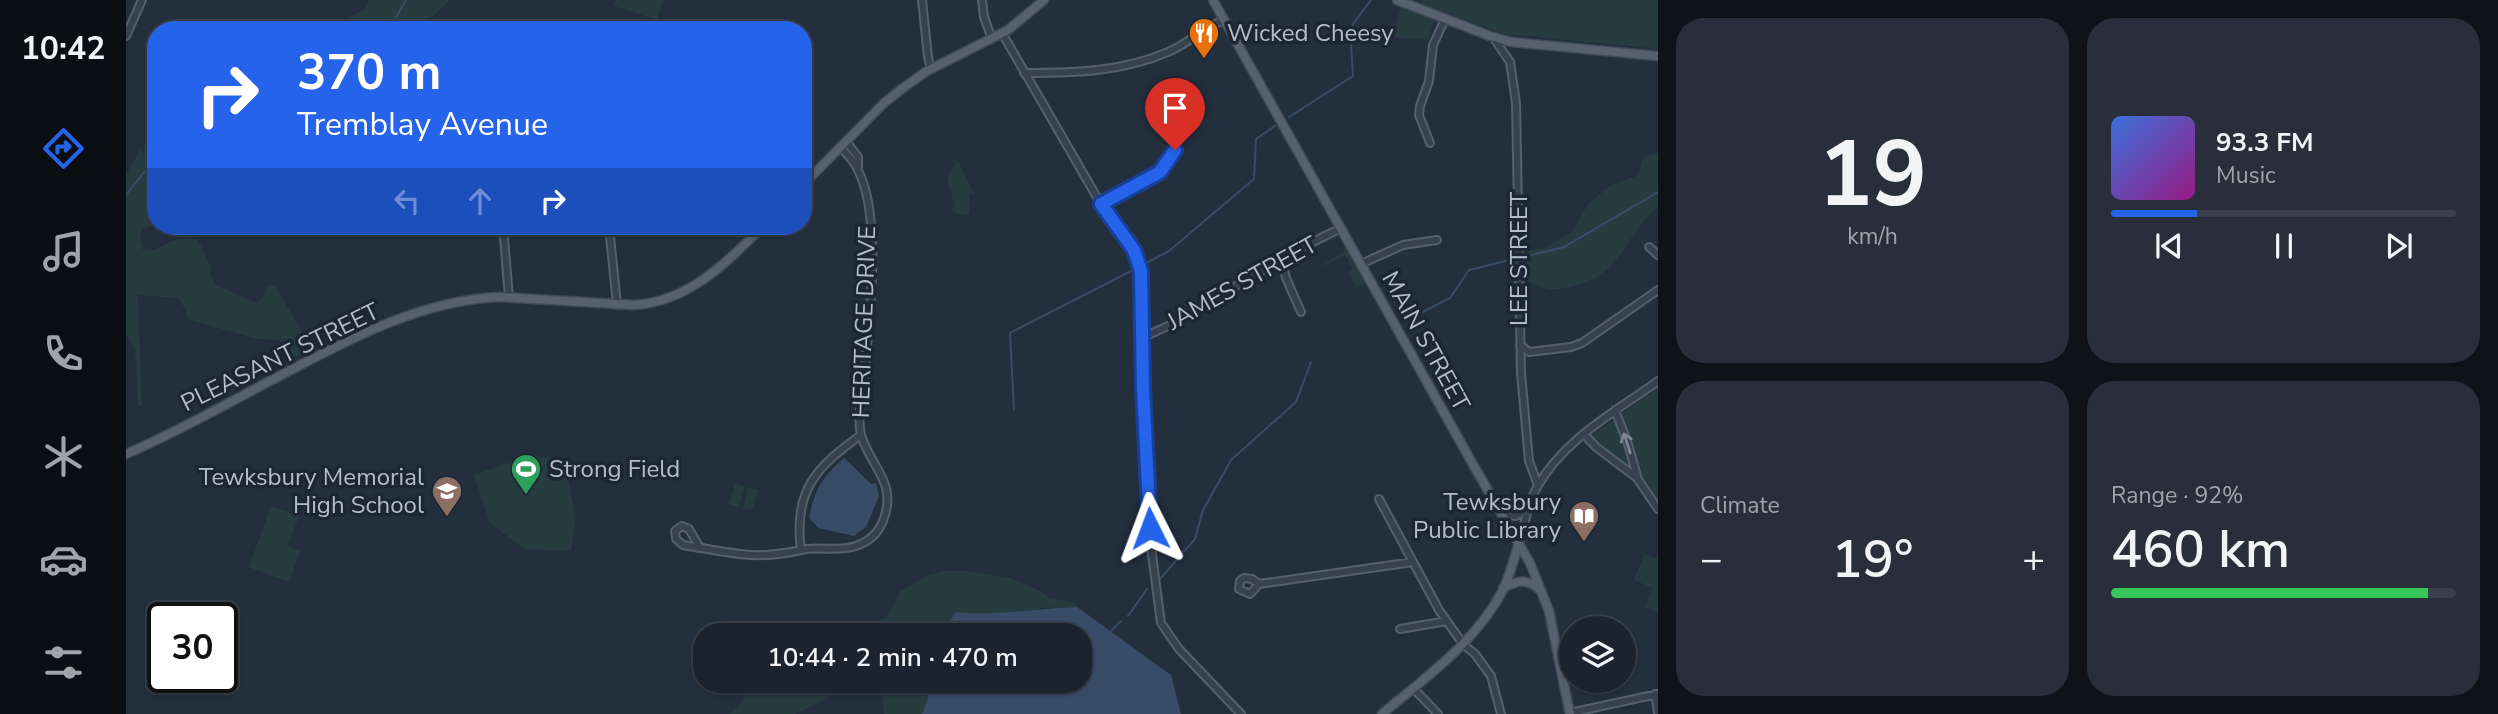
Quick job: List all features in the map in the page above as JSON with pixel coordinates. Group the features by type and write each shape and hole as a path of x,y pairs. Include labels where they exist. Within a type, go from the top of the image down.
{"main road":[{"path":"812,176 884,103 931,69 1002,33 1044,0"},
{"name":"MAIN STREET","path":"1213,0 1502,514 1543,592 1570,713"},
{"path":"1397,0 1493,37 1521,43 1658,56"},
{"name":"PLEASANT STREET","path":"126,454 376,327 470,300 509,299 647,305 676,296 717,269 753,235"},
{"path":"1382,714 1463,644 1488,614 1503,589 1518,543"},
{"path":"1503,589 1524,581 1533,583 1543,592"}],"street":[{"path":"126,36 142,0"},
{"path":"922,0 931,69"},
{"path":"982,0 984,17 992,39"},
{"path":"1430,143 1419,115 1420,106 1429,81 1433,45 1445,19"},
{"path":"1024,73 1103,70 1134,65 1182,46 1224,20"},
{"path":"1002,33 1101,204 1134,250 1140,264 1144,414 1153,574 1161,622 1179,649 1241,714"},
{"name":"LEE STREET","path":"1493,37 1510,62 1516,103 1520,345 1529,461 1538,485"},
{"name":"HERITAGE DRIVE","path":"702,548 761,557 785,555 801,550 855,547 872,537 881,527 887,508 886,486 860,435 871,250 869,212 858,169 843,144"},
{"path":"1101,204 1160,172 1175,150"},
{"name":"JAMES STREET","path":"1142,338 1172,324 1282,259 1341,228"},
{"path":"504,235 509,299"},
{"path":"610,235 617,305"},
{"path":"1361,264 1403,245 1437,240"},
{"path":"1648,247 1658,255"},
{"path":"1282,259 1286,278 1301,312"},
{"path":"1520,345 1529,352 1571,347 1582,343 1658,290"},
{"path":"1518,543 1538,485 1555,462 1584,434 1658,381"},
{"path":"1615,410 1637,478"},
{"path":"1584,434 1596,447 1637,478 1658,509"},
{"name":"HERITAGE DRIVE","path":"801,550 799,520 808,486 828,459 860,435"},
{"path":"1379,499 1447,621 1491,676 1502,714"},
{"path":"1502,514 1516,516 1529,507"},
{"path":"1259,584 1413,562"},
{"path":"1400,629 1447,621"},
{"path":"1413,688 1438,714"},
{"path":"1570,713 1656,694 1658,713"}],"green space":[{"path":"369,0 450,0 423,21 344,21 365,9"},
{"path":"616,0 663,0 657,20 614,6"},
{"path":"1423,0 1658,0 1658,49 1505,34 1421,4"},
{"path":"1401,8 1434,20 1428,40 1392,37"},
{"path":"146,135 147,228 142,229 140,239 143,250 157,249 174,240 198,240 216,285 257,303 263,297 266,286 275,285 312,349 310,353 298,357 291,355 287,346 279,340 256,339 188,319 178,298 138,295 142,405 138,406 135,348 126,336 126,175 141,148 143,155"},
{"path":"1658,153 1658,207 1605,271 1593,279 1561,289 1543,288 1522,277 1524,251 1542,249 1572,232 1588,204 1611,185 1639,175 1643,157"},
{"path":"956,162 974,193 970,194 969,213 957,214 951,209 955,207 947,178"},
{"path":"1345,246 1365,283 1357,287 1348,273 1353,269 1345,255 1311,272 1344,252"},
{"path":"1658,388 1658,515 1632,480 1583,442"},
{"name":"Strong Field","path":"527,457 550,458 565,466 576,518 571,551 524,549 490,523 474,475"},
{"path":"735,483 745,486 739,507 729,504"},
{"path":"748,487 758,490 752,510 743,508"},
{"path":"271,506 299,516 288,546 300,551 289,582 249,567"},
{"path":"1644,554 1658,559 1658,612 1645,607 1653,588 1634,580"},
{"path":"945,571 965,571 1010,578 1048,597 1075,603 1077,607 1040,608 1023,620 956,612 948,623 875,623 888,616 901,591 928,575"},
{"path":"744,693 832,693 795,714 730,714 742,702"},
{"path":"879,693 929,693 923,714 884,714"}],"water":[{"path":"844,458 871,484 876,483 879,496 866,527 854,536 819,528 809,518 820,484"},
{"path":"1077,607 1171,675 1181,714 922,714 929,693 1092,693 1092,623 948,623 956,612 1001,613"}],"waterway":[{"path":"394,21 406,0"},
{"path":"1289,117 1353,76 1350,28 1371,0"},
{"path":"1146,263 1169,251 1254,179 1256,139 1275,126"},
{"path":"126,195 147,168"},
{"path":"1528,256 1564,247 1658,192"},
{"path":"1405,321 1450,298 1469,270 1510,260"},
{"path":"1014,410 1010,333 1135,269"},
{"path":"1159,580 1195,539 1203,510 1231,460 1296,402 1311,362"},
{"path":"1128,616 1147,589"},
{"path":"1110,632 1121,621"}],"place":[{"name":"Wicked Cheesy","path":"1204,60"},
{"name":"Strong Field","path":"526,496"},
{"name":"Tewksbury Memorial High School","path":"447,518"},
{"name":"Tewksbury Public Library","path":"1584,543"}],"route":[{"path":"1150,528 1142,361 1141,271 1134,250 1101,204 1160,172 1175,150"}]}
